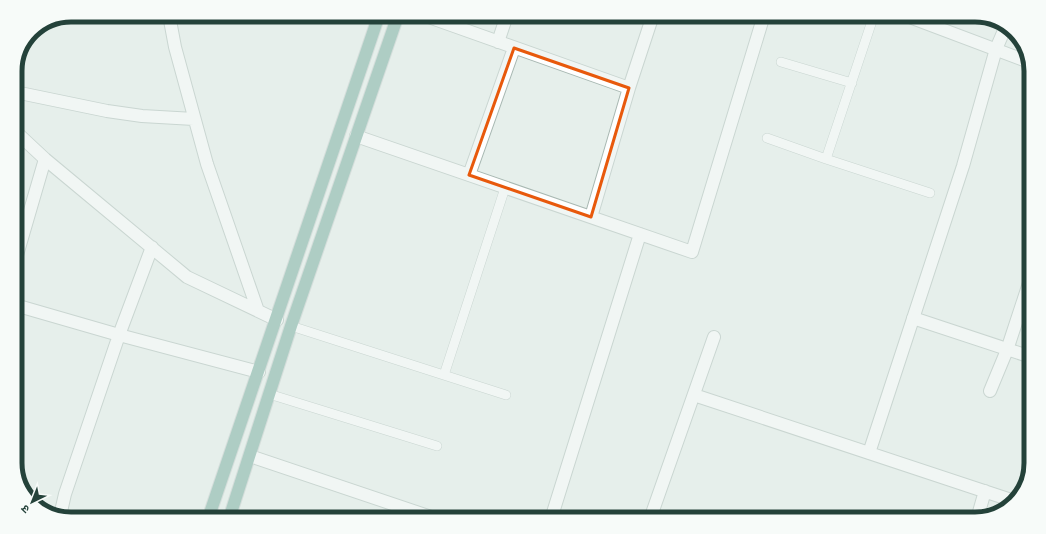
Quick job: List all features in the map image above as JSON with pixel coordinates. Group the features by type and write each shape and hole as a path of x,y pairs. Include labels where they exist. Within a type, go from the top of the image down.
{"main road":[{"path":"210,512 377,22"},
{"path":"231,512 291,326 396,22"}],"street":[{"path":"170,22 175,47 207,164 258,311"},
{"path":"442,22 629,88"},
{"path":"498,42 505,22"},
{"path":"591,217 629,88 651,22"},
{"path":"356,136 692,252 762,22"},
{"path":"923,22 1022,59"},
{"path":"869,453 963,166 996,49 1004,31"},
{"path":"469,176 514,48"},
{"path":"22,93 107,111 142,116 194,119"},
{"path":"22,138 45,159 187,277 276,320"},
{"path":"22,238 45,159"},
{"path":"553,512 640,234"},
{"path":"61,511 65,494 119,335 152,247"},
{"path":"990,392 1007,350 1024,298"},
{"path":"22,307 119,335 259,372"},
{"path":"913,318 1024,355"},
{"path":"652,512 714,337"},
{"path":"694,395 1008,499"},
{"path":"250,456 416,512"},
{"path":"979,512 985,491"}],"lane":[{"path":"826,159 872,22"},
{"path":"781,62 852,83"},
{"path":"767,138 930,193"},
{"path":"444,375 505,188"},
{"path":"291,326 506,395"},
{"path":"269,394 437,446"}],"highlighted area":[{"path":"514,48 629,88 591,217 469,175"}]}
